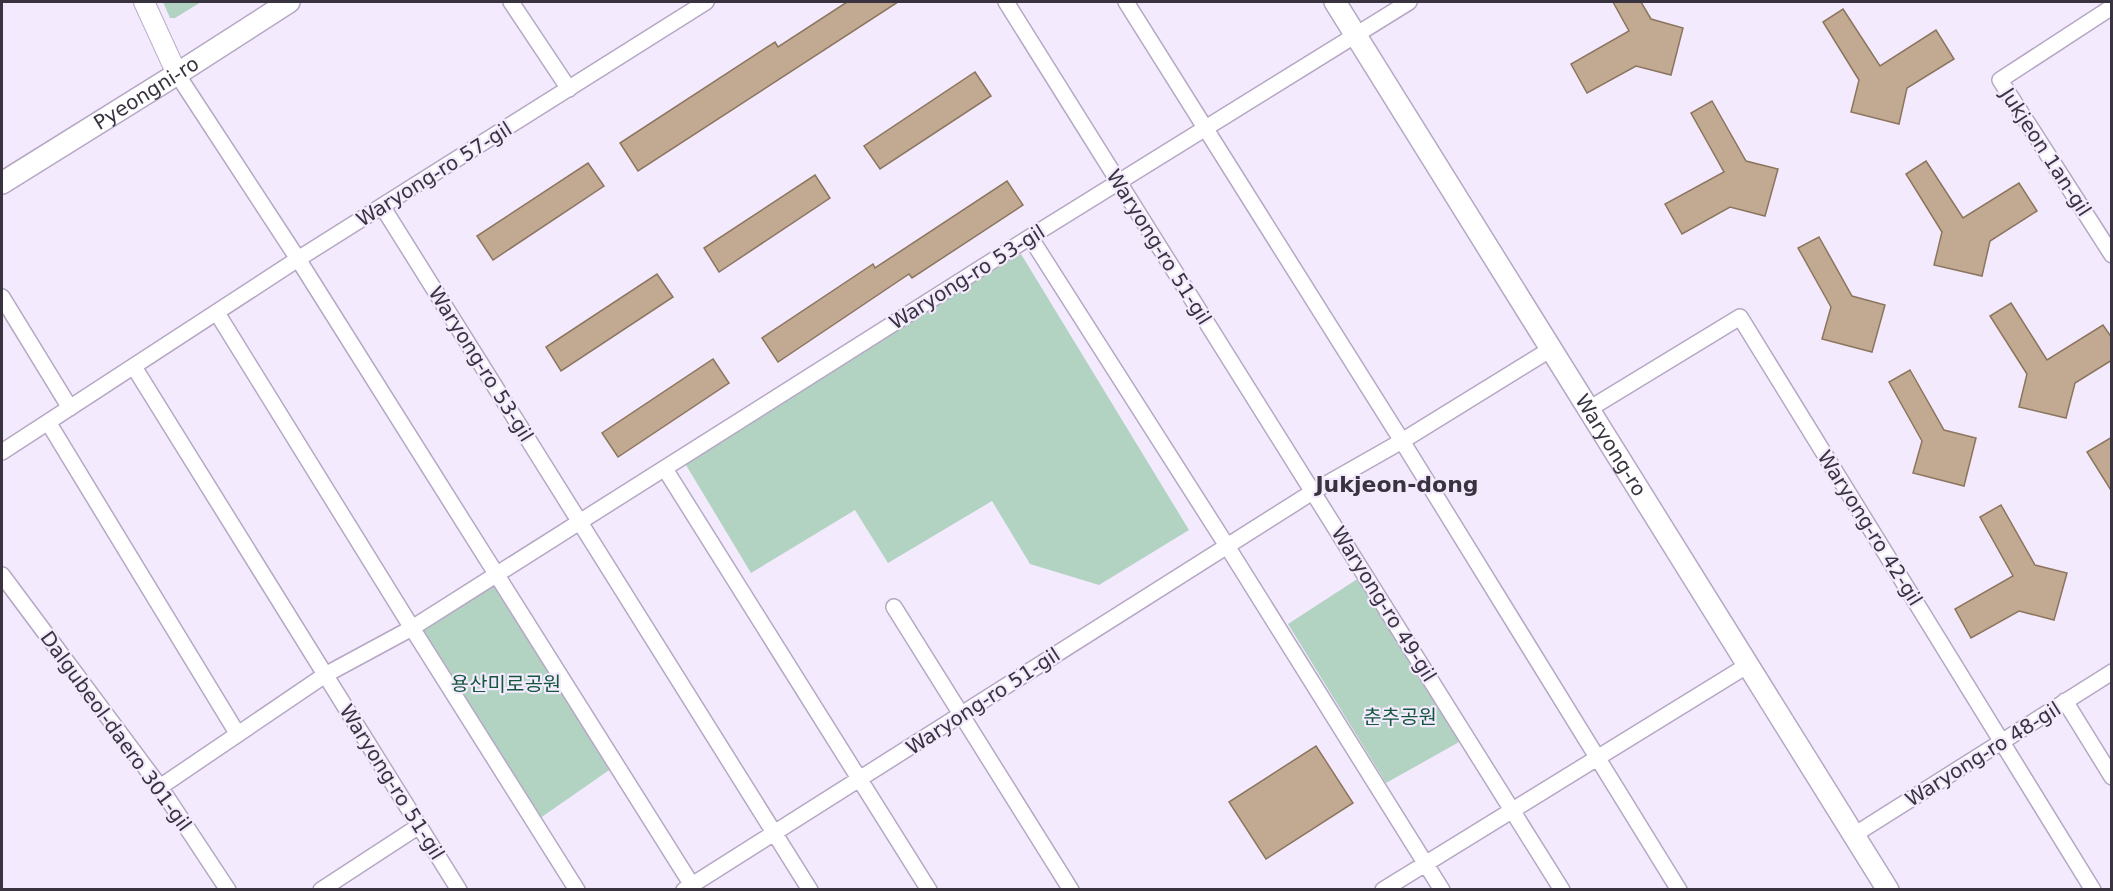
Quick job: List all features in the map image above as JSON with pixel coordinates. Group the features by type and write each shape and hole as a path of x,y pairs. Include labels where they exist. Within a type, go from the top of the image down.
{"main road":[{"name":"Pyeongni-ro","path":"2,183 289,2"},
{"name":"Waryong-ro","path":"1335,2 1888,890"}],"street":[{"path":"144,2 177,74 298,259 496,575"},
{"path":"511,2 569,89"},
{"name":"Waryong-ro 57-gil","path":"2,452 298,259 706,2"},
{"name":"Waryong-ro 51-gil","path":"1006,2 1118,184 1314,492"},
{"path":"1126,2 1402,441 1679,890"},
{"name":"Waryong-ro 53-gil","path":"160,787 324,675 411,628 1030,237 1409,2"},
{"name":"Jukjeon 1an-gil","path":"2112,7 2000,80 2112,255"},
{"name":"Waryong-ro 53-gil","path":"382,206 580,522"},
{"path":"1030,237 1442,890"},
{"path":"2,297 70,408"},
{"path":"217,313 411,628 577,890"},
{"name":"Waryong-ro 42-gil","path":"1589,409 1740,317 2093,890"},
{"name":"Waryong-ro 51-gil","path":"496,575 690,888 1227,546 1551,349"},
{"path":"134,367 324,675"},
{"path":"48,422 237,733"},
{"path":"665,469 928,890"},
{"name":"Waryong-ro 49-gil","path":"1314,492 1562,890"},
{"path":"580,522 810,890"},
{"name":"Dalgubeol-daero 301-gil","path":"2,575 160,787 228,890"},
{"path":"894,607 1071,890"},
{"path":"1383,890 1748,665"},
{"name":"Waryong-ro 48-gil","path":"1854,835 2112,672"},
{"name":"Waryong-ro 51-gil","path":"324,675 459,890"},
{"path":"2065,702 2112,777"},
{"path":"321,890 419,826"}],"green space":[{"path":"163,2 201,2 175,18 170,18"},
{"path":"1021,254 1189,530 1099,585 1030,564 992,501 888,563 855,510 751,573 683,460"},
{"name":"춘추공원","path":"1365,574 1468,737 1386,783 1288,624"},
{"name":"용산미로공원","path":"499,582 615,766 536,821 416,633"}],"building":[{"path":"847,2 898,2 638,171 620,143 775,42 778,47"},
{"path":"1613,2 1641,2 1651,19 1683,28 1671,75 1636,66 1587,93 1571,64 1629,31"},
{"path":"1843,9 1880,66 1936,30 1954,59 1907,88 1899,124 1851,112 1859,80 1823,22"},
{"path":"975,72 991,96 880,169 864,146"},
{"path":"1712,101 1746,161 1778,169 1765,216 1730,207 1682,234 1665,204 1724,172 1691,113"},
{"path":"1926,161 1963,218 2019,183 2037,211 1990,241 1982,276 1934,265 1942,232 1906,174"},
{"path":"588,163 604,186 493,260 477,236"},
{"path":"815,175 830,198 719,272 704,248"},
{"path":"1007,181 1023,205 912,278 909,274 778,362 762,338 873,264 875,268"},
{"path":"1819,237 1852,296 1885,305 1872,352 1822,339 1831,307 1798,248"},
{"path":"657,274 673,297 561,371 546,347"},
{"path":"2011,303 2047,360 2103,325 2112,338 2112,360 2075,383 2066,418 2019,407 2027,374 1990,316"},
{"path":"713,359 729,383 618,457 602,433"},
{"path":"1910,370 1944,430 1976,438 1964,486 1913,473 1922,441 1889,382"},
{"path":"2112,437 2112,492 2087,452"},
{"path":"2001,505 2035,565 2067,573 2054,620 2019,611 1971,638 1955,609 2013,576 1980,517"},
{"path":"1316,746 1353,803 1266,859 1229,802"}],"district":[{"name":"Jukjeon-dong","path":"1397,484"}]}
